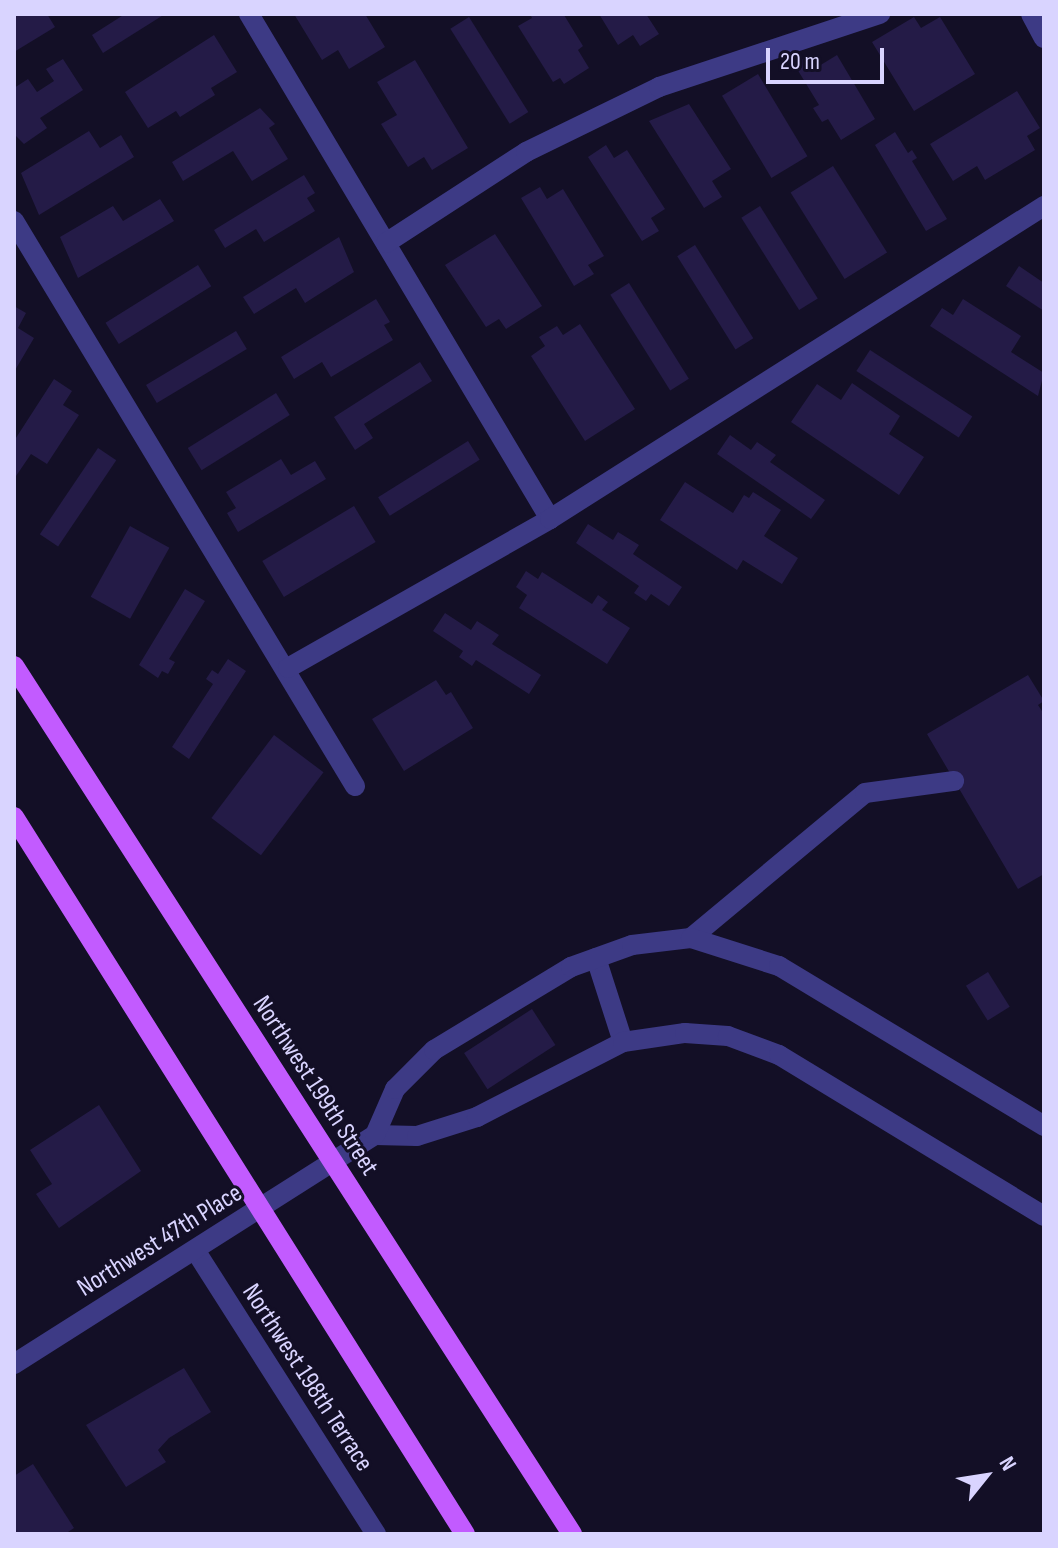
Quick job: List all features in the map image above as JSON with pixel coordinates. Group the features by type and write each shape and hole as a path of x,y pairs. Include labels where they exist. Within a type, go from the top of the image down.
{"main road":[{"name":"Northwest 199th Street","path":"14,666 572,1534"},
{"path":"14,817 264,1207 465,1534"}],"street":[{"path":"249,14 550,519"},
{"path":"386,243 526,152 659,87 880,14"},
{"path":"1031,14 1044,38"},
{"path":"288,668 550,519 1044,206"},
{"path":"14,221 288,668 355,786"},
{"path":"691,938 865,793 954,781"},
{"path":"1044,1126 779,966 691,938 632,945 571,967 434,1050 395,1089 375,1135 417,1136 477,1117 623,1042 685,1033 728,1036 779,1055 1044,1216"},
{"path":"596,958 623,1042"},
{"name":"Northwest 47th Place","path":"14,1364 375,1135"},
{"name":"Northwest 198th Terrace","path":"195,1250 376,1534"}],"building":[{"path":"14,14 47,14 55,27 14,52"},
{"path":"125,14 165,14 103,53 92,35"},
{"path":"294,14 365,14 385,47 349,69 338,50 322,60"},
{"path":"530,14 564,15 583,46 578,50 589,68 564,84 560,78 553,82 518,26 532,18"},
{"path":"599,14 646,14 659,34 640,46 633,35 618,45"},
{"path":"469,17 528,112 510,124 450,29"},
{"path":"914,17 921,28 940,17 975,74 914,111 872,42"},
{"path":"214,35 237,72 211,88 215,95 180,117 176,111 148,128 125,92"},
{"path":"811,54 819,66 837,55 875,119 841,140 828,119 822,122 813,108 819,105 794,64"},
{"path":"63,59 83,90 40,118 47,128 24,144 14,134 14,88 28,79 37,92 54,81 46,69"},
{"path":"415,60 468,148 432,170 424,157 408,167 381,124 397,115 377,82"},
{"path":"758,74 807,156 771,178 722,96"},
{"path":"1017,91 1040,128 1027,136 1035,150 985,180 977,166 953,181 930,144"},
{"path":"689,104 731,169 712,181 722,197 704,208 649,121"},
{"path":"260,108 275,124 269,128 288,159 252,181 233,151 183,181 172,162"},
{"path":"89,131 100,148 121,135 134,157 39,215 21,173"},
{"path":"895,132 908,153 912,150 917,158 912,161 947,219 926,231 875,145"},
{"path":"606,145 614,158 627,150 665,209 651,218 659,231 642,241 588,157"},
{"path":"833,166 887,253 845,279 791,192"},
{"path":"304,175 315,193 307,198 315,211 264,242 256,229 225,248 214,230"},
{"path":"540,187 547,199 563,189 604,256 588,265 594,274 574,286 521,198"},
{"path":"160,199 174,221 78,278 60,237 113,206 123,221"},
{"path":"760,206 818,298 799,310 741,218"},
{"path":"495,234 542,306 506,329 499,319 486,327 445,265"},
{"path":"339,237 354,272 305,303 296,288 254,314 243,297"},
{"path":"695,245 753,338 735,349 677,256"},
{"path":"198,265 211,286 119,344 106,323"},
{"path":"1019,266 1044,283 1044,311 1006,286"},
{"path":"629,283 689,379 670,390 610,295"},
{"path":"376,299 390,322 384,325 393,340 331,377 322,362 294,379 281,357"},
{"path":"963,299 1021,336 1011,352 1044,373 1038,396 930,326 942,308 953,315"},
{"path":"14,306 26,313 18,328 34,338 14,372"},
{"path":"580,324 635,409 585,441 531,356 545,346 539,337 557,326 563,335"},
{"path":"236,331 247,349 157,403 146,385"},
{"path":"870,350 972,416 959,437 856,371"},
{"path":"420,362 432,381 364,424 373,438 355,450 334,417"},
{"path":"54,379 72,391 63,405 79,415 47,464 31,454 14,479 14,441"},
{"path":"852,383 900,416 889,434 924,457 899,495 791,422 817,384 841,400"},
{"path":"276,393 290,415 202,470 188,448"},
{"path":"730,435 751,450 757,442 776,455 770,462 825,500 811,519 717,454"},
{"path":"468,441 480,460 390,516 378,497"},
{"path":"98,448 116,460 58,547 40,534"},
{"path":"281,459 291,475 315,461 326,479 238,532 227,513 236,508 226,492"},
{"path":"685,482 733,513 744,495 749,498 753,492 781,510 764,536 798,558 782,584 743,560 737,570 660,520"},
{"path":"354,506 376,542 284,597 262,561"},
{"path":"588,524 613,540 618,532 639,545 633,554 682,587 669,606 651,594 646,601 634,593 639,586 576,543"},
{"path":"130,526 169,548 130,619 91,597"},
{"path":"526,571 538,579 542,572 592,604 598,595 608,602 602,610 630,628 607,664 519,608 527,595 516,587"},
{"path":"185,589 205,601 169,659 175,662 168,674 162,671 158,678 139,665"},
{"path":"445,613 471,630 477,621 499,635 492,644 541,675 529,694 476,660 472,666 459,657 463,651 433,631"},
{"path":"228,659 246,671 189,759 172,747 213,684 206,679 212,670 218,674"},
{"path":"1028,675 1044,701 1038,705 1044,714 1044,874 1018,889 927,734"},
{"path":"436,680 446,695 451,692 473,728 404,771 372,719"},
{"path":"274,735 324,772 261,855 211,818"},
{"path":"988,972 1010,1007 988,1021 966,986"},
{"path":"532,1009 555,1045 487,1089 464,1053"},
{"path":"99,1105 141,1171 59,1228 36,1194 52,1184 30,1150"},
{"path":"184,1368 211,1412 169,1438 158,1450 166,1462 126,1487 86,1425"},
{"path":"33,1464 74,1528 65,1534 14,1534 14,1476"}]}
